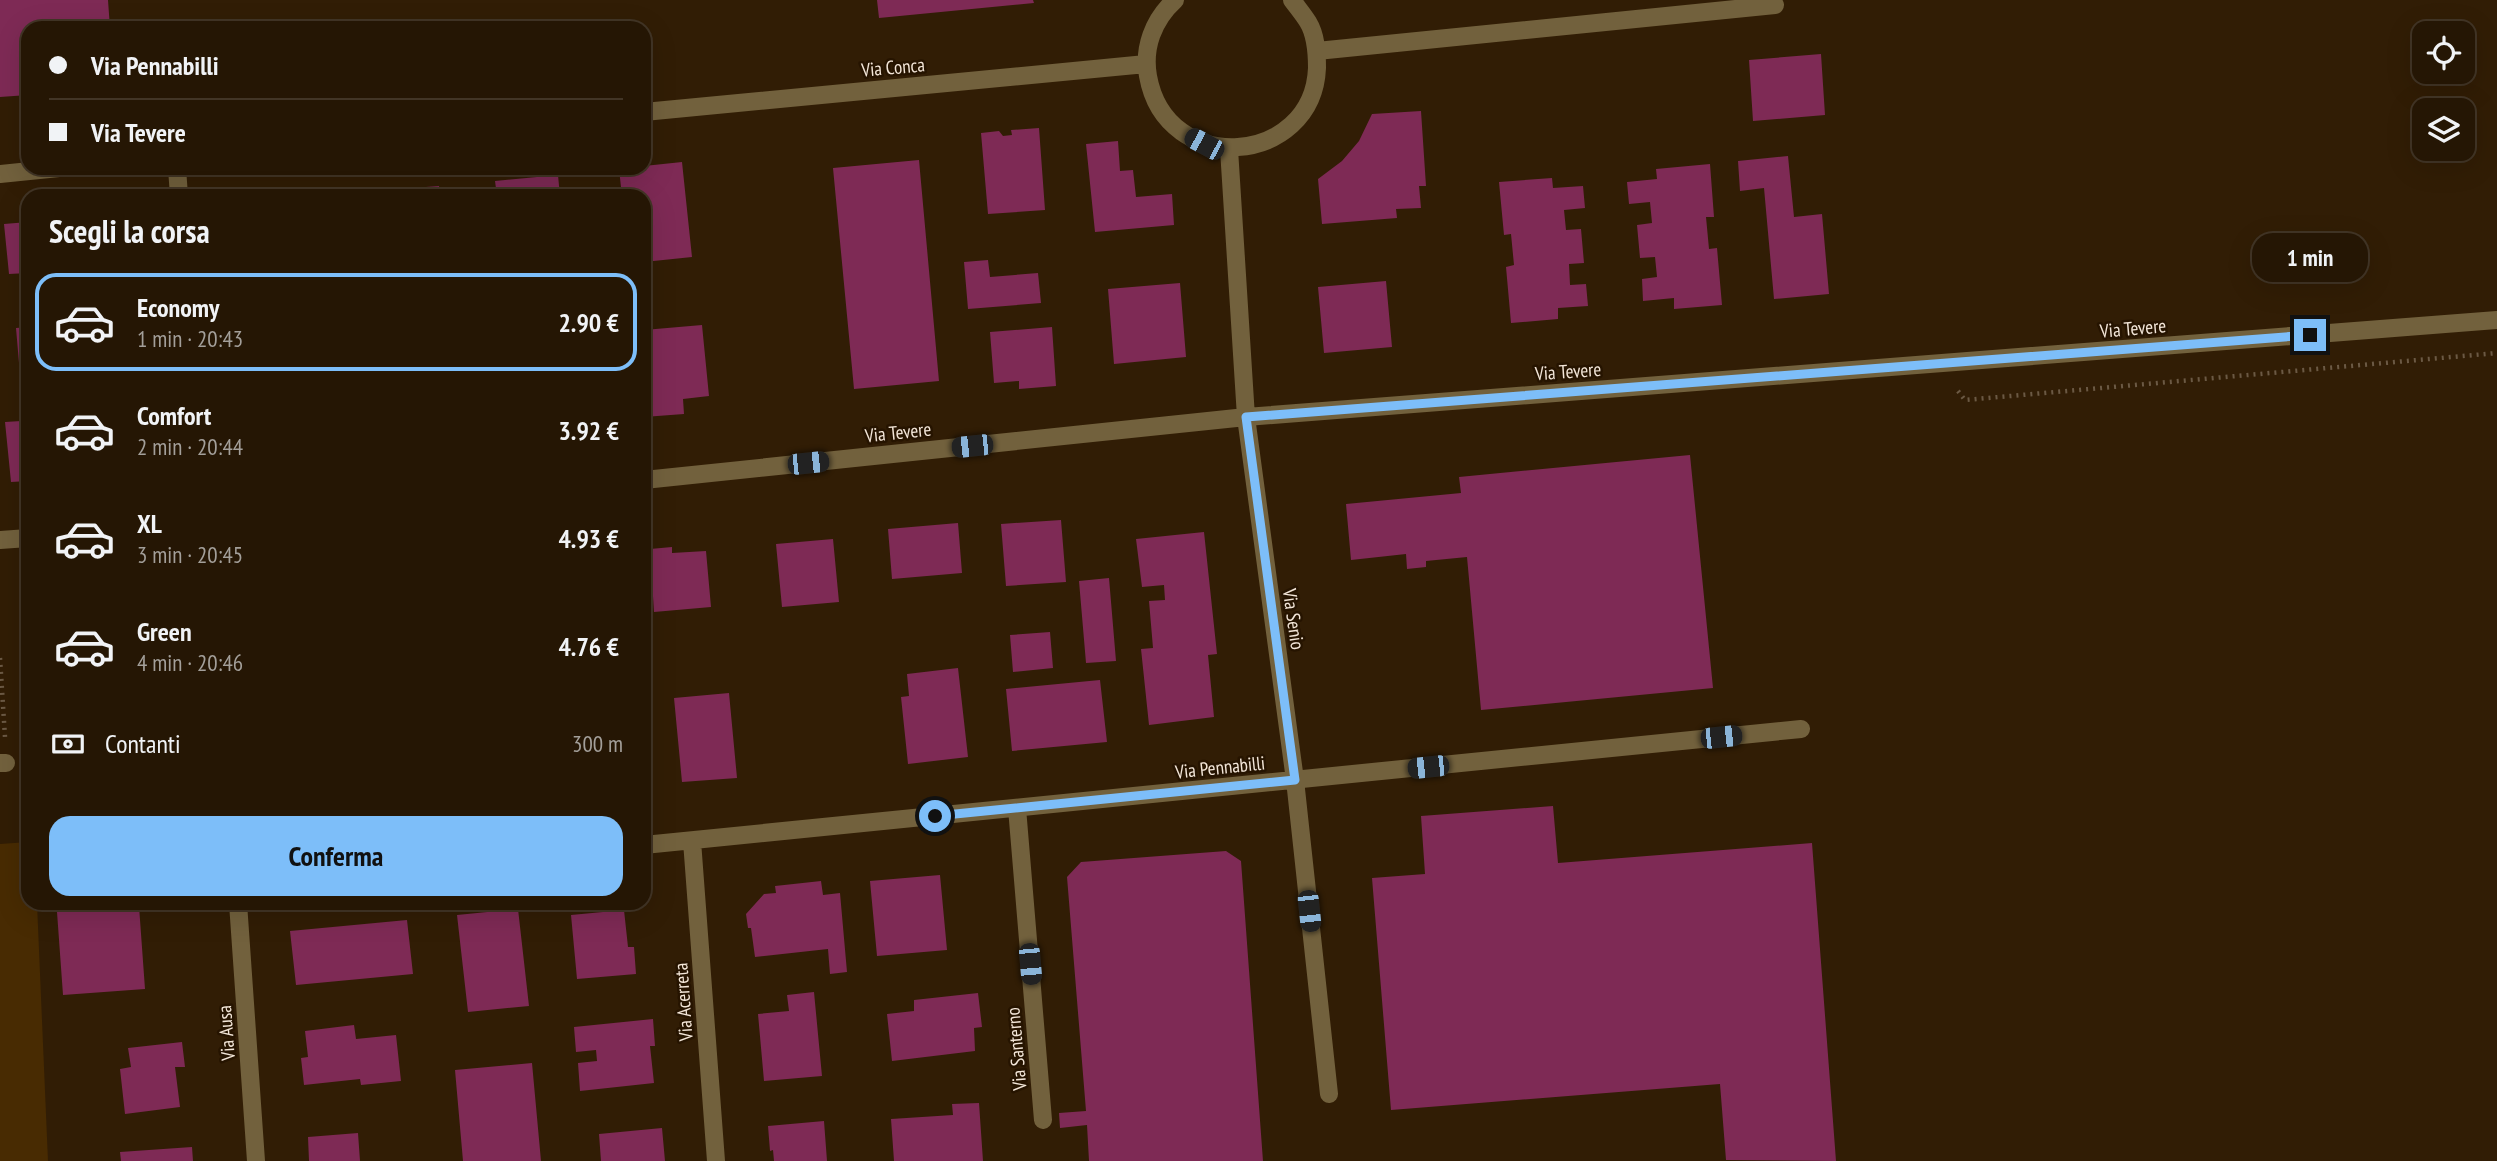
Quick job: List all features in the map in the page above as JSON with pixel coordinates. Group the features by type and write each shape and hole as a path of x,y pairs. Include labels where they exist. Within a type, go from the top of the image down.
{"street":[{"path":"1175,0 1164,10 1150,35 1146,64 1150,89 1162,113 1180,131 1204,144 1229,149 1258,144 1276,135 1285,130 1305,108 1316,81 1317,51 1309,23 1292,0"},
{"path":"1317,51 1775,5"},
{"name":"Via Conca","path":"651,110 1146,64"},
{"name":"Via Senio","path":"1229,149 1246,417 1295,780 1329,1094"},
{"path":"0,174 21,172"},
{"name":"Via Tevere","path":"651,479 1246,417 2497,320"},
{"path":"0,540 21,538"},
{"name":"Via Pennabilli","path":"651,844 1801,729"},
{"name":"Via Santerno","path":"1017,808 1043,1119"},
{"name":"Via Acerreta","path":"692,841 716,1161"},
{"name":"Via Ausa","path":"238,910 256,1161"}],"path":[{"path":"1937,365 1965,400 2497,353"},
{"path":"0,658 3,763"}],"shaded area":[{"path":"21,842 21,910 37,910 48,1161 0,1161 0,844"}],"building":[{"path":"0,0 108,0 110,21 21,21 21,96 0,97"},
{"path":"877,0 1033,0 1034,3 879,18"},
{"path":"1821,54 1825,115 1753,121 1749,60"},
{"path":"1421,111 1426,186 1419,186 1421,208 1396,209 1397,218 1322,224 1318,179 1342,161 1359,141 1372,114"},
{"path":"1039,128 1045,210 988,214 981,133 999,131 1003,136 1012,135 1011,130"},
{"path":"1118,141 1120,171 1133,170 1136,197 1172,194 1174,225 1095,232 1086,144"},
{"path":"1788,156 1794,217 1822,214 1829,294 1774,299 1764,188 1740,191 1738,161"},
{"path":"919,160 939,381 854,389 833,168"},
{"path":"682,162 692,257 651,261 651,189 621,189 620,175 651,175 651,165"},
{"path":"1710,164 1714,217 1706,217 1709,249 1717,248 1722,305 1674,309 1674,298 1643,301 1642,279 1657,277 1655,257 1640,258 1637,225 1652,223 1650,202 1629,204 1627,182 1657,179 1656,169"},
{"path":"558,175 559,189 496,189 495,181"},
{"path":"1552,178 1553,188 1583,186 1585,208 1564,210 1566,230 1581,229 1584,263 1569,264 1570,285 1586,284 1588,306 1558,308 1558,319 1511,323 1506,267 1514,265 1511,234 1504,235 1499,182"},
{"path":"439,186 439,189 399,189"},
{"path":"21,223 21,273 9,274 4,224"},
{"path":"988,260 990,277 1038,273 1041,303 968,309 964,262"},
{"path":"1386,281 1392,347 1324,353 1318,287"},
{"path":"1180,283 1186,357 1114,364 1108,289"},
{"path":"702,325 709,396 683,399 684,414 651,416 651,329"},
{"path":"1052,327 1056,386 1019,389 1019,381 994,383 990,332"},
{"path":"16,328 21,328 21,363 19,363"},
{"path":"21,421 21,481 11,482 5,422"},
{"path":"1690,455 1713,688 1481,710 1467,557 1426,561 1426,567 1407,569 1406,554 1351,560 1346,504 1461,493 1459,477"},
{"path":"1061,520 1066,582 1006,586 1001,524"},
{"path":"958,523 962,573 892,579 888,529"},
{"path":"1204,532 1217,654 1208,655 1214,717 1149,725 1141,649 1153,648 1149,601 1165,600 1164,585 1142,587 1136,539"},
{"path":"833,539 839,602 782,607 776,544"},
{"path":"672,547 672,553 706,551 711,607 654,612 651,549"},
{"path":"1109,578 1116,661 1086,663 1079,581"},
{"path":"1050,632 1053,668 1013,672 1010,635"},
{"path":"958,668 968,757 908,764 901,697 909,696 907,674"},
{"path":"1100,680 1107,742 1012,751 1006,689"},
{"path":"729,693 737,778 682,782 674,698"},
{"path":"1553,806 1558,863 1812,843 1836,1161 1726,1160 1720,1084 1391,1110 1372,878 1425,874 1421,816"},
{"path":"1226,851 1241,861 1263,1161 1089,1161 1087,1125 1060,1128 1059,1113 1086,1111 1067,877 1081,862"},
{"path":"940,875 947,950 877,956 870,881"},
{"path":"821,881 823,895 840,893 847,972 830,974 828,949 755,957 746,914 764,894 776,893 775,886"},
{"path":"139,910 145,989 63,995 57,912"},
{"path":"518,910 529,1006 468,1012 457,915"},
{"path":"624,910 628,947 634,947 636,974 577,979 571,915"},
{"path":"407,920 413,974 296,985 290,931"},
{"path":"814,992 822,1076 764,1081 758,1014 789,1011 787,995"},
{"path":"978,993 982,1027 974,1028 975,1051 892,1061 887,1014 914,1011 914,1000"},
{"path":"653,1019 655,1046 650,1046 654,1083 580,1091 578,1063 597,1061 596,1050 576,1052 574,1027"},
{"path":"354,1025 356,1039 396,1035 401,1081 361,1085 360,1079 304,1085 301,1058 308,1057 305,1031"},
{"path":"182,1042 185,1067 175,1067 180,1107 125,1114 120,1069 131,1067 128,1048"},
{"path":"532,1063 541,1161 463,1161 455,1070"},
{"path":"979,1103 983,1161 894,1161 891,1119 953,1115 952,1104"},
{"path":"824,1121 827,1161 774,1161 773,1150 770,1151 768,1126"},
{"path":"662,1128 665,1161 601,1161 599,1134"},
{"path":"358,1133 360,1161 309,1161 308,1137"},
{"path":"192,1147 193,1161 121,1161 120,1152"}],"route":[{"path":"935,816 1295,780 1246,417 2310,335"}]}
